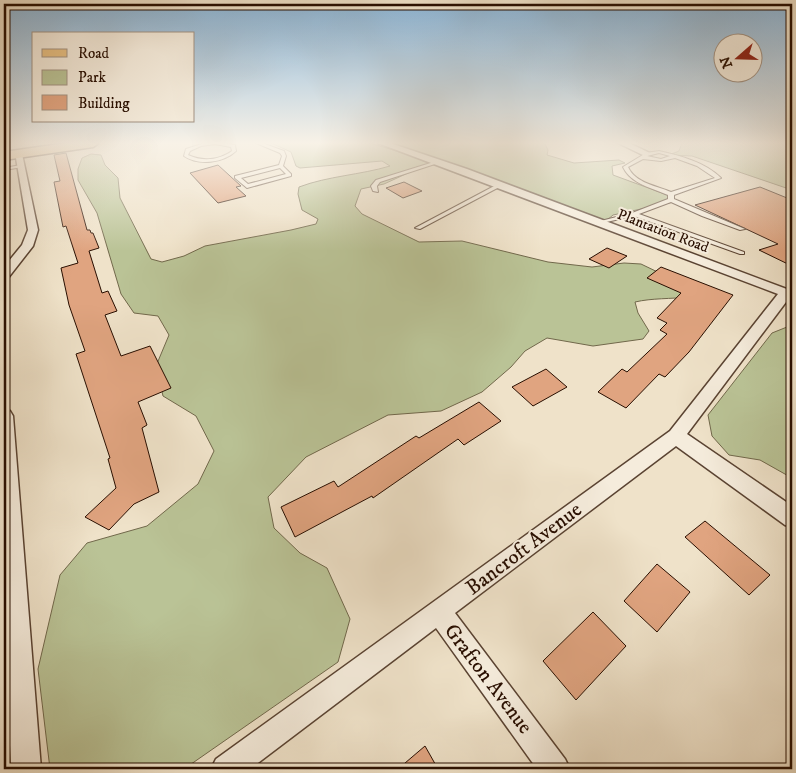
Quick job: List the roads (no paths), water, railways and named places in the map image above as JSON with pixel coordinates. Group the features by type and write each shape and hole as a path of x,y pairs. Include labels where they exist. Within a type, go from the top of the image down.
{"street":[{"path":"4,275 27,246 33,230 24,179"},
{"name":"Plantation Road","path":"484,179 789,294"},
{"name":"Bancroft Avenue","path":"226,769 676,436 789,294"},
{"path":"4,416 15,568 26,769"},
{"path":"676,436 792,518"},
{"name":"Grafton Avenue","path":"439,612 555,769"}],"lane":[{"path":"239,179 247,186 273,179"},
{"path":"376,191 374,186 378,182 387,179"},
{"path":"634,179 704,216 742,229"},
{"path":"599,223 634,214 716,179"},
{"path":"418,228 500,185"},
{"path":"634,214 742,253"}]}
